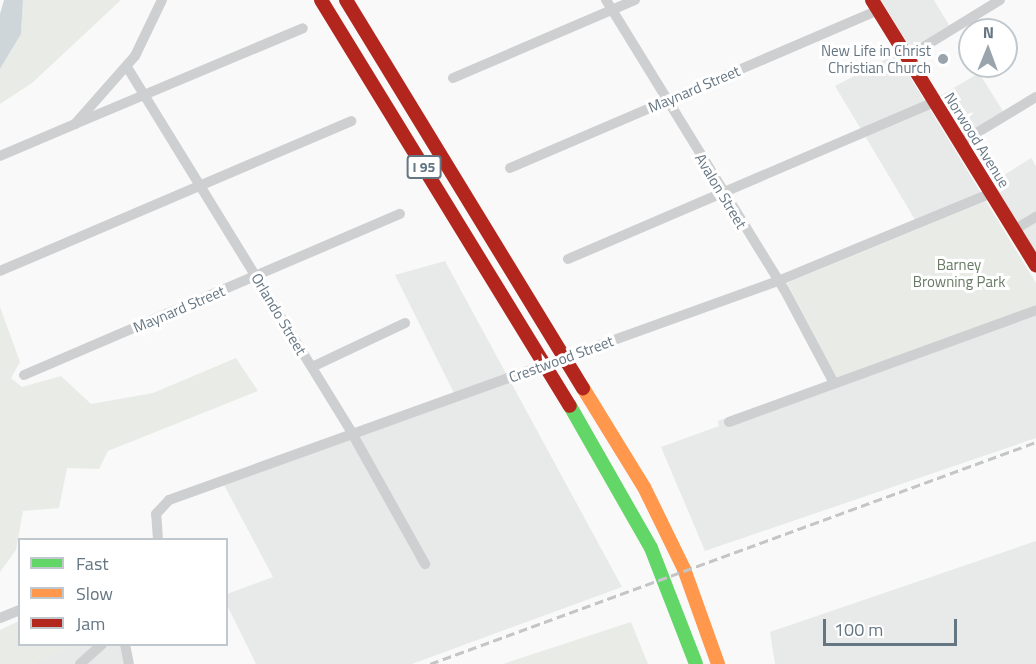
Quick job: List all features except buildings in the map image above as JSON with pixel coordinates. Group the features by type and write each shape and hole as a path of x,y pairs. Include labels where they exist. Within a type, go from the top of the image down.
{"main road":[{"name":"I 95","path":"321,0 562,391 651,548 696,664"},
{"name":"I 95","path":"346,0 583,383 671,540 697,601 718,664"},
{"name":"Norwood Avenue","path":"875,5 1036,266"}],"street":[{"path":"75,124 127,67 151,29 162,0"},
{"path":"453,78 609,5 635,0"},
{"path":"907,57 1000,0"},
{"name":"Avalon Street","path":"609,5 722,193 778,281 834,383"},
{"name":"Maynard Street","path":"510,168 667,101 875,5"},
{"path":"0,156 303,28"},
{"name":"Orlando Street","path":"127,67 353,435 426,564"},
{"path":"960,143 1036,97"},
{"path":"568,259 934,102"},
{"path":"0,271 351,121"},
{"name":"Crestwood Street","path":"158,538 156,514 169,500 778,281 991,194"},
{"name":"Maynard Street","path":"24,375 400,214"},
{"path":"1014,230 1036,217"},
{"path":"729,422 1036,310"},
{"path":"312,368 405,323"},
{"path":"0,618 18,611"},
{"path":"80,664 101,646"},
{"path":"125,646 129,664"}],"shaded area":[{"path":"4,0 23,0 21,34 0,69 0,14"},
{"path":"881,0 934,0 949,25 911,49"},
{"path":"896,54 986,201 920,228 835,86"},
{"path":"971,78 982,78 1008,119 969,143 940,96"},
{"path":"1031,158 1036,166 1036,252 993,182"},
{"path":"445,261 622,587 412,664 256,664 228,607 228,594 273,577 224,485 458,401 395,275"},
{"path":"1036,305 1036,438 705,551 661,447 719,426 718,421"},
{"path":"1036,541 1036,664 775,664 770,632"},
{"path":"69,646 127,646 131,664 32,664"}],"green space":[{"path":"23,0 121,0 32,83 0,104 0,69 21,34"},
{"name":"Barney Browning Park","path":"986,201 1036,283 1036,305 837,378 787,283"},
{"path":"0,307 20,362 11,378 22,387 61,376 91,404 153,393 236,358 258,391 108,451 99,469 67,468 59,508 23,511 16,550 0,572"},
{"path":"18,621 18,646 71,646 32,664 0,664 0,630"},
{"path":"631,622 648,664 503,664"}],"railway":[{"path":"430,664 1036,442"}],"traffic: fast":[{"path":"570,406 651,548 696,664"}],"traffic: slow":[{"path":"583,388 644,487 684,569 718,664"}],"traffic: jam":[{"path":"321,0 570,406"},
{"path":"346,0 583,388"},
{"path":"872,0 1036,266"}],"place":[{"name":"New Life in Christ Christian Church","path":"943,59"}]}
